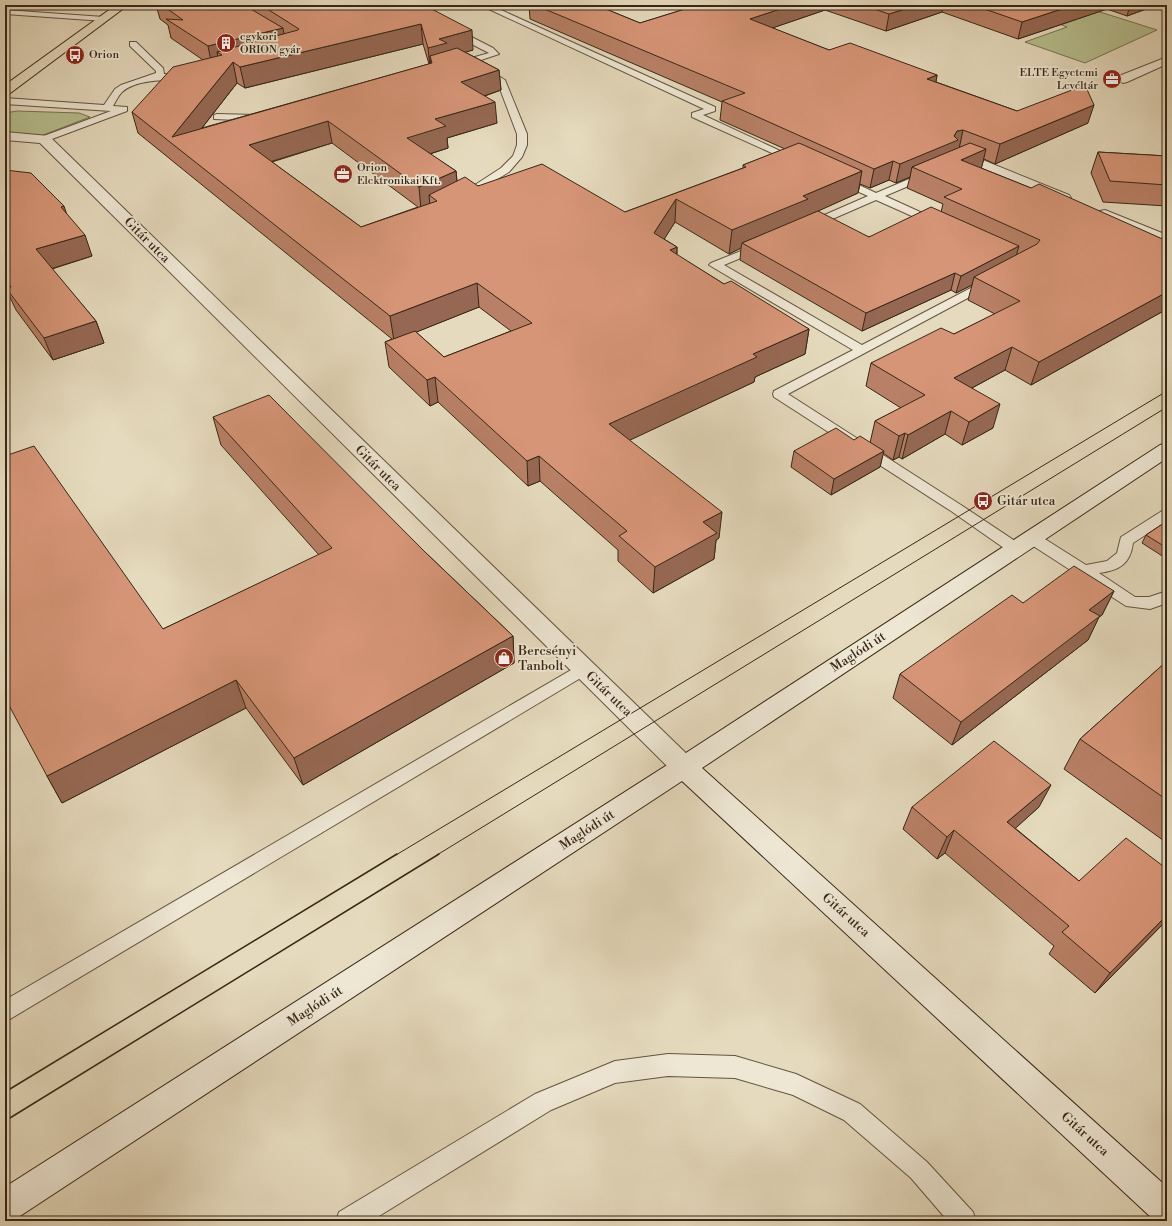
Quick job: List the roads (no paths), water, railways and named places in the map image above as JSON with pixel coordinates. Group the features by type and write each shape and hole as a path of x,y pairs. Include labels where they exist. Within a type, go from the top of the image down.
{"main road":[{"path":"5,91 123,5"}],"street":[{"path":"1123,79 1167,60"},
{"path":"5,136 44,139"},
{"name":"Gitár utca","path":"44,139 684,767 1167,1209"},
{"path":"960,158 1074,202"},
{"path":"1096,210 1167,240"},
{"name":"Maglódi út","path":"5,1206 684,767 1167,450"}],"lane":[{"path":"31,14 45,5"},
{"path":"484,5 712,109 695,115 804,164"},
{"path":"5,12 104,19"},
{"path":"5,21 17,13"},
{"path":"442,26 490,50 495,54 448,68"},
{"path":"107,108 118,91 124,87 160,74 160,70 134,44"},
{"path":"457,200 505,170 517,157 522,145 522,134 501,80 470,61"},
{"path":"155,77 183,78 190,76"},
{"path":"5,101 124,109 44,139"},
{"path":"217,117 267,118"},
{"path":"803,228 941,169"},
{"path":"833,177 948,228"},
{"path":"774,240 715,265 862,350"},
{"path":"998,278 780,394 956,508 1024,543 1082,570 1132,602 1150,603 1167,597"},
{"path":"1082,570 1112,566 1124,555 1126,541 1157,528 1167,514"},
{"path":"5,1012 583,669"},
{"path":"348,1221 543,1102 615,1072 668,1066 735,1067 796,1085 852,1112 919,1170 964,1221"}],"tram line":[{"path":"396,855 1167,391"},
{"path":"437,855 1167,407"},
{"path":"5,1092 397,854"},
{"path":"5,1121 439,854"}],"place":[{"name":"egykori ORION gyár","path":"226,43"},
{"name":"Orion","path":"75,55"},
{"name":"ELTE Egyetemi Levéltár","path":"1112,79"},
{"name":"Orion Elektronikai Kft.","path":"343,174"},
{"name":"Gitár utca","path":"983,501"},
{"name":"Bercsényi Tanbolt","path":"504,658"}]}
